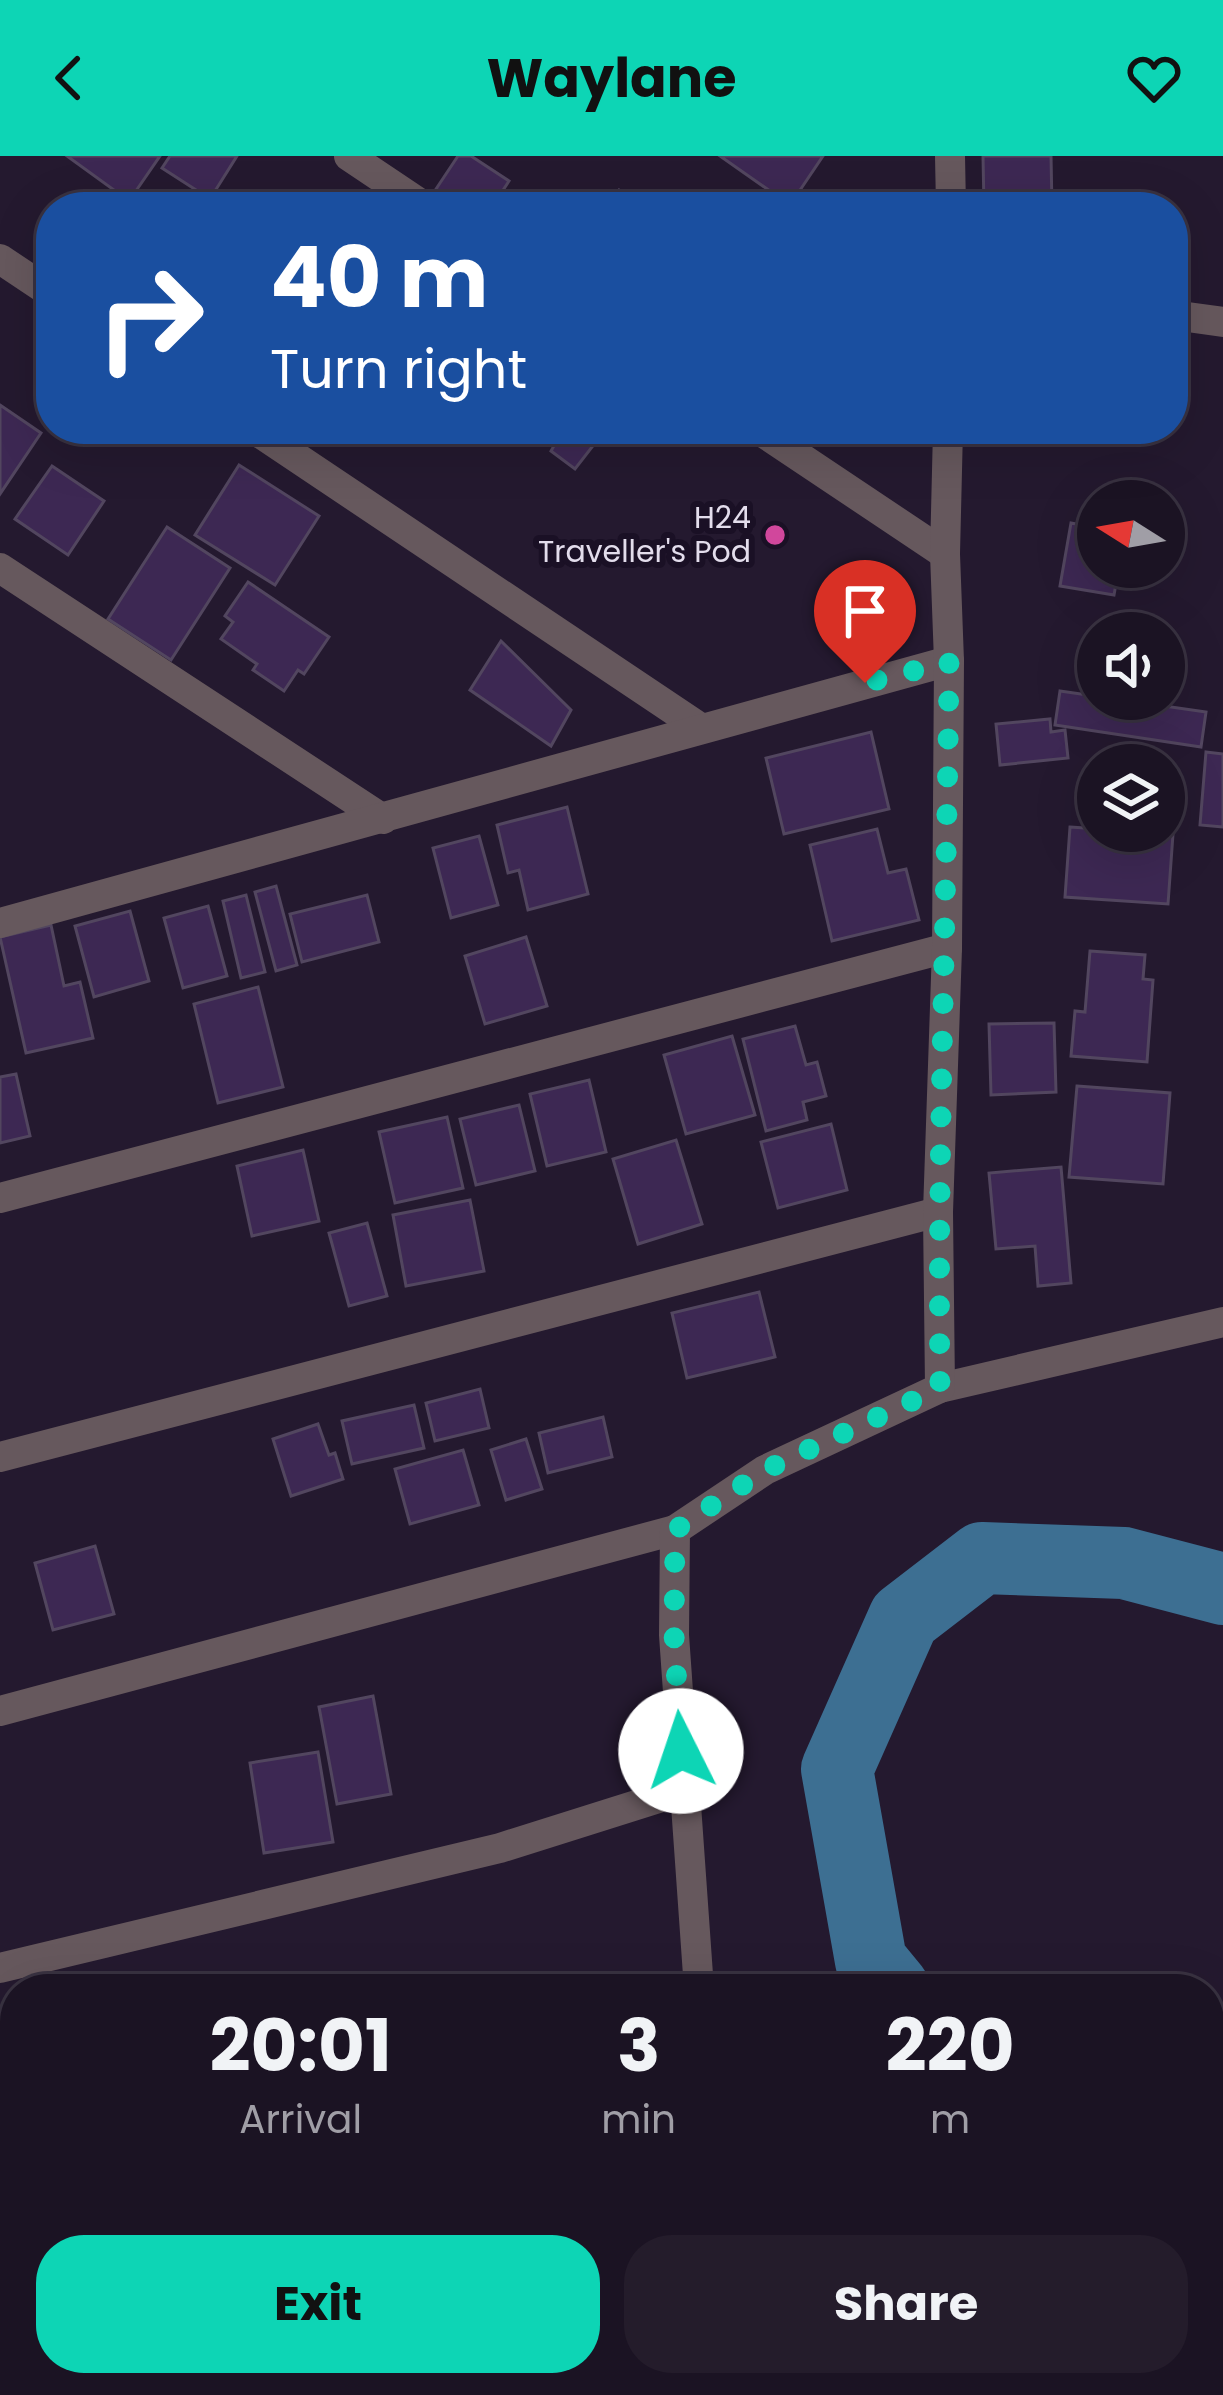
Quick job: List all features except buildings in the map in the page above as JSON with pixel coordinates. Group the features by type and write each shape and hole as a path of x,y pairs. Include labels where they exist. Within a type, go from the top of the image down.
{"street":[{"path":"349,156 403,192"},
{"path":"950,156 951,192"},
{"path":"0,259 36,283"},
{"path":"1188,316 1223,322"},
{"path":"276,444 699,727"},
{"path":"780,444 945,554"},
{"path":"940,1388 948,444"},
{"path":"0,568 383,819"},
{"path":"0,922 949,662"},
{"path":"0,1198 947,948"},
{"path":"0,1456 938,1212"},
{"path":"0,1711 675,1530 765,1470 940,1388 1223,1322"},
{"path":"675,1530 674,1635 698,1974"},
{"path":"0,1968 500,1848 684,1790"}],"waterway":[{"path":"882,1974 871,1961 837,1769 904,1618 982,1558 1124,1563 1223,1589"}],"place":[{"name":"H24 Traveller's Pod","path":"775,535"}],"route":[{"path":"681,1751 674,1635 675,1530 765,1470 940,1388 938,1212 947,948 949,662 865,683"}]}
